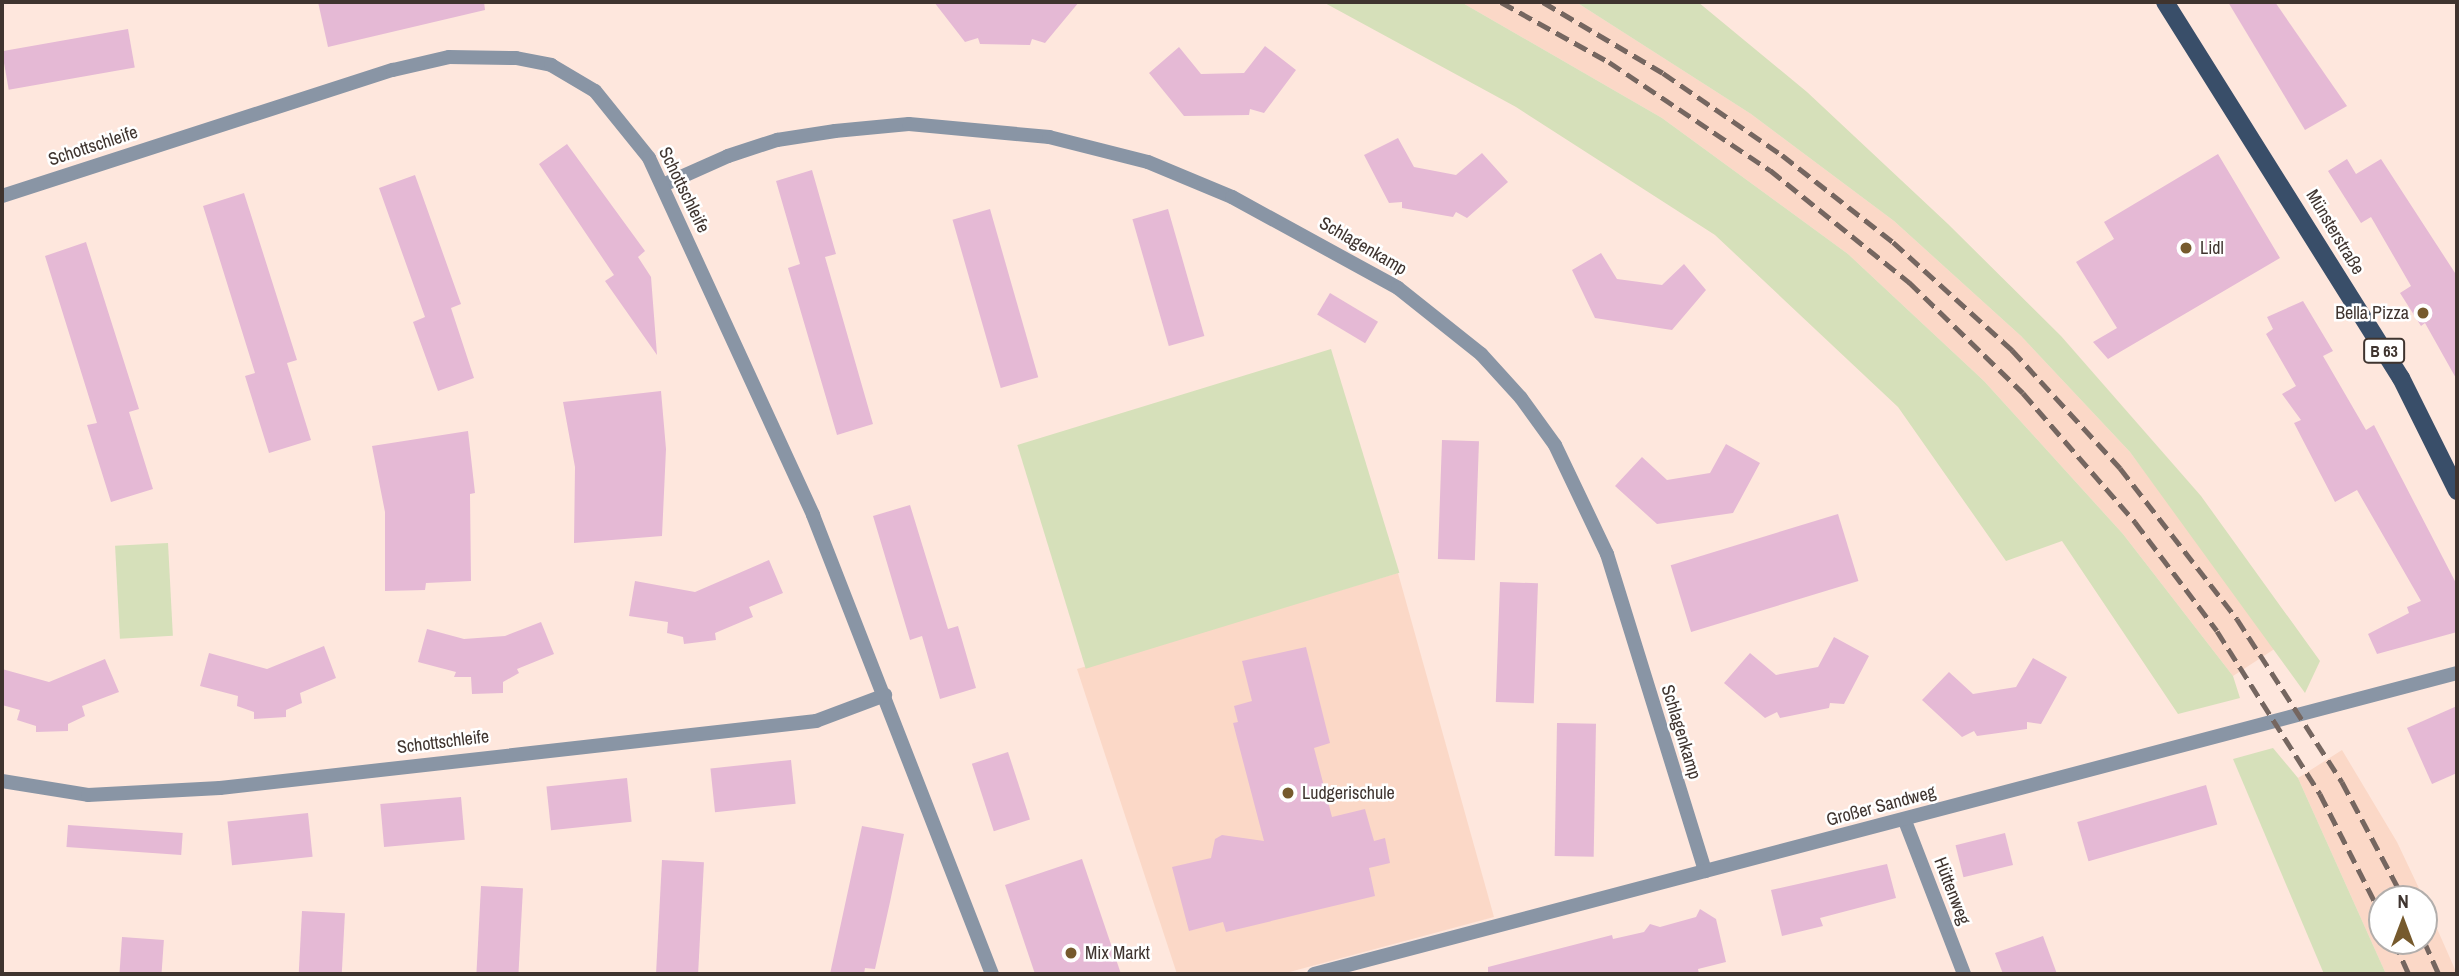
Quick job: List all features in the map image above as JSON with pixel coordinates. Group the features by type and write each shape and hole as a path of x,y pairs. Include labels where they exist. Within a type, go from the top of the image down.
{"main road":[{"name":"Münsterstraße","path":"2165,2 2401,378 2457,491"}],"street":[{"name":"Schottschleife","path":"2,196 403,67 449,57 483,55 551,65 574,76 622,121 663,185 813,515 992,974"},
{"name":"Schlagenkamp","path":"663,185 727,156 777,140 835,131 909,124 1049,137 1148,162 1232,197 1398,288 1481,354 1521,398 1555,445 1607,554 1705,872"},
{"name":"Großer Sandweg","path":"1314,974 1905,821 2457,673"},
{"name":"Schottschleife","path":"2,781 88,795 220,788 816,721 885,695"},
{"name":"Hüttenweg","path":"1905,821 1964,974"}],"shaded area":[{"path":"1461,2 1576,2 1751,114 1894,221 2021,336 2130,452 2276,648 2233,676 2123,534 1984,381 1848,254 1662,118"},
{"name":"Ludgerischule","path":"1398,573 1494,917 1282,974 1177,974 1077,669"},
{"path":"2342,750 2397,842 2417,885 2368,885 2368,934 2298,778"},
{"path":"2438,931 2457,974 2386,974 2377,955 2438,955"}],"green space":[{"path":"1323,2 1461,2 1662,118 1848,254 1984,381 2123,534 2233,676 2240,698 2178,714 2062,541 2006,561 1898,407 1715,235 1516,107"},
{"path":"1576,2 1698,2 1807,92 1948,224 2061,336 2201,496 2320,661 2305,693 2130,452 2021,336 1894,221 1751,114"},
{"path":"1331,349 1399,573 1086,669 1017,445"},
{"path":"168,543 173,636 120,639 115,546"},
{"path":"2273,748 2298,778 2368,934 2368,955 2377,955 2386,974 2324,974 2233,759"}],"building":[{"path":"318,2 484,2 485,10 328,47"},
{"path":"934,2 1079,2 1045,43 1032,39 1030,45 980,44 978,38 965,42"},
{"path":"2228,2 2275,2 2347,106 2305,130"},
{"path":"128,29 135,67 9,90 2,51"},
{"path":"1265,46 1296,70 1264,113 1250,109 1249,115 1184,116 1149,73 1179,47 1201,74 1244,73"},
{"path":"1398,138 1414,167 1456,175 1482,153 1508,182 1467,218 1456,212 1453,217 1402,208 1402,202 1389,203 1364,155"},
{"path":"567,144 645,251 638,257 651,277 657,355 605,281 614,275 539,164"},
{"name":"Lidl","path":"2218,154 2280,258 2108,359 2093,342 2117,328 2076,262 2114,239 2104,222"},
{"path":"2347,159 2356,174 2381,159 2457,276 2457,380 2425,323 2421,326 2400,293 2411,286 2371,217 2361,223 2328,171"},
{"path":"812,170 836,254 825,257 873,424 837,435 788,268 800,264 776,181"},
{"path":"415,175 461,304 451,308 474,378 438,391 413,322 425,317 379,188"},
{"path":"244,193 297,360 287,363 311,440 269,453 245,376 255,373 203,206"},
{"path":"990,209 1038,377 1001,388 953,220"},
{"path":"1168,209 1204,336 1169,346 1132,219"},
{"path":"86,242 139,409 129,412 153,489 111,502 87,425 97,423 45,256"},
{"path":"1601,253 1617,279 1662,285 1684,264 1706,290 1672,330 1595,318 1572,270"},
{"path":"1330,293 1378,322 1365,343 1317,314"},
{"path":"2303,301 2333,351 2323,356 2366,430 2374,425 2457,585 2457,632 2377,654 2368,634 2409,613 2407,607 2421,601 2357,490 2335,502 2294,423 2301,420 2282,394 2296,386 2266,334 2273,329 2267,317"},
{"path":"661,391 666,449 662,536 574,543 575,467 563,402"},
{"path":"468,431 475,493 470,494 471,581 426,583 425,590 385,591 385,512 372,446"},
{"path":"1442,440 1479,441 1475,560 1438,559"},
{"path":"1726,444 1760,463 1733,513 1657,524 1615,486 1642,457 1667,480 1710,473"},
{"path":"910,505 948,629 958,626 976,688 940,699 922,636 910,640 873,516"},
{"path":"1838,514 1858,581 1691,632 1671,565"},
{"path":"769,560 783,593 749,607 753,617 715,633 716,640 684,644 683,637 667,633 668,622 629,616 635,581 695,592"},
{"path":"1500,582 1538,583 1534,703 1496,702"},
{"path":"541,622 554,654 517,669 519,673 503,682 503,693 472,694 471,677 454,677 456,672 418,662 427,629 464,639 505,636"},
{"path":"1834,637 1869,656 1844,704 1830,703 1829,708 1780,718 1777,712 1765,718 1724,683 1750,653 1776,675 1818,667"},
{"path":"324,646 336,678 300,693 302,703 286,710 286,717 254,719 254,712 237,706 238,696 200,686 209,653 267,669"},
{"path":"1306,647 1330,743 1314,748 1332,817 1365,809 1374,841 1385,838 1390,863 1369,868 1375,896 1226,932 1223,922 1189,931 1172,867 1211,858 1215,839 1222,835 1264,841 1233,723 1238,722 1234,706 1252,701 1242,661"},
{"path":"2033,658 2067,677 2041,724 2027,722 2027,729 1977,736 1974,731 1962,737 1922,700 1949,672 1973,694 2016,687"},
{"path":"105,659 119,692 82,706 85,716 68,724 68,731 36,732 36,726 17,720 20,710 2,705 2,669 49,682"},
{"path":"2457,706 2457,773 2432,784 2407,728"},
{"path":"1557,723 1596,724 1594,857 1555,856"},
{"path":"1008,752 1030,820 994,831 972,764"},
{"path":"791,760 796,804 715,812 710,768"},
{"path":"627,778 632,822 551,830 546,786"},
{"path":"2206,785 2217,824 2088,861 2077,822"},
{"path":"461,797 465,840 384,847 380,804"},
{"path":"308,813 313,857 232,865 227,821"},
{"path":"68,825 183,833 181,855 66,847"},
{"path":"862,826 904,834 890,902 875,969 865,968 864,974 830,974"},
{"path":"2005,833 2013,865 1963,877 1956,845"},
{"path":"1082,859 1121,974 1035,974 1005,885"},
{"path":"662,860 704,862 698,974 656,974"},
{"path":"1887,864 1896,898 1820,918 1823,926 1782,936 1771,890"},
{"path":"481,886 523,888 518,974 476,974"},
{"path":"1700,909 1716,919 1726,962 1698,969 1699,974 1488,974 1488,967 1612,935 1613,939 1644,932 1650,924 1660,927 1696,917"},
{"path":"302,911 345,913 342,974 299,974"},
{"path":"2043,936 2057,974 2003,974 1995,953"},
{"path":"122,937 164,940 162,974 119,974"}],"railway":[{"path":"1501,2 1609,62 1770,170 1909,282 2023,393 2135,522 2217,631 2320,794 2368,888"},
{"path":"1543,2 1663,73 1782,155 1893,242 2012,350 2120,468 2237,619 2342,782 2397,885"},
{"path":"2400,955 2409,974"},
{"path":"2430,955 2439,974"}],"place":[{"name":"Lidl","path":"2186,248"},
{"name":"Bella Pizza","path":"2423,313"},
{"name":"Ludgerischule","path":"1288,793"},
{"name":"Mix Markt","path":"1071,953"}]}
